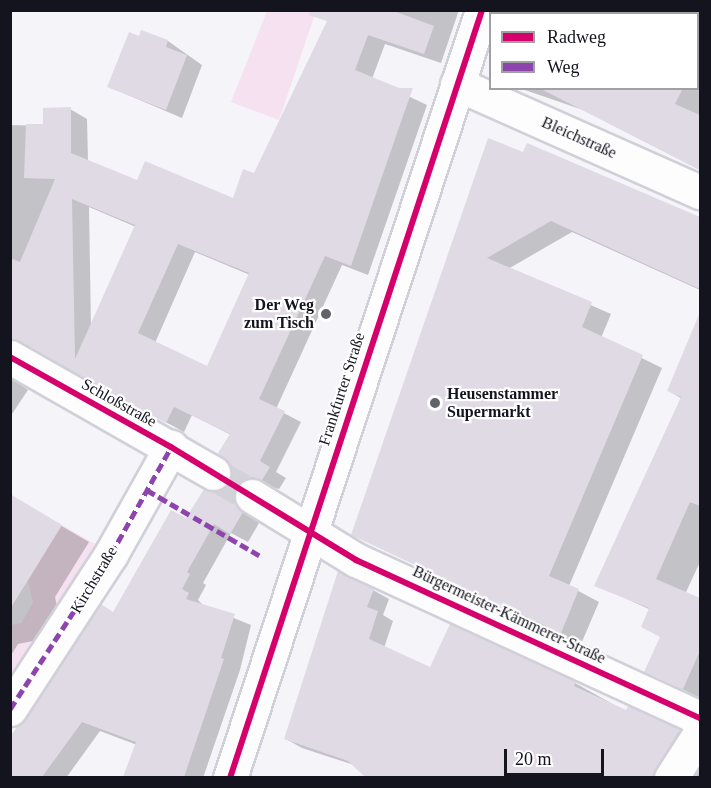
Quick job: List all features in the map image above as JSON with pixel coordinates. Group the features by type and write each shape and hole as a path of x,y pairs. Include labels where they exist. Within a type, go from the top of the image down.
{"street":[{"name":"Frankfurter Straße","path":"230,777 482,10"},
{"name":"Bleichstraße","path":"457,84 700,192"},
{"name":"Schloßstraße","path":"10,357 213,473"},
{"name":"Kirchstraße","path":"10,709 111,554 171,447"},
{"path":"252,496 309,532"},
{"name":"Bürgermeister-Kämmerer-Straße","path":"309,532 356,560 700,718"},
{"path":"671,777 700,733"}],"shaded area":[{"path":"267,11 316,11 279,120 231,102"},
{"path":"62,525 95,544 11,683 11,625 21,623 33,603 28,581"}],"building":[{"path":"310,10 391,10 434,26 424,54 368,35 355,70 399,88 413,88 351,266 325,256 259,399 285,411 260,461 270,467 262,480 252,477 236,486 233,496 243,512 230,534 214,524 187,572 190,574 182,589 189,593 186,599 235,614 221,658 224,659 184,777 123,777 136,742 82,722 42,777 10,777 10,737 101,604 113,612 171,510 186,518 204,489 222,489 232,474 229,463 218,453 230,434 174,407 166,423 10,338 10,258 20,262 55,179 24,178 26,124 43,124 43,108 71,107 71,153 137,180 145,161 233,198 243,169 254,173 327,21 309,15","holes":["72,199 135,225 75,359","178,244 249,273 207,366 138,333"]},
{"path":"141,30 168,40 166,47 187,55 166,110 107,87 129,32 139,36"},
{"path":"543,90 682,90 675,104 700,115 700,170"},
{"path":"488,138 523,152 527,143 700,217 700,289 551,221 487,258 592,302 582,327 643,355 549,576 579,589 561,633 351,535"},
{"path":"700,312 700,506 690,502 656,579 700,598 700,651 683,689 644,672 660,637 641,627 649,608 594,586 681,397 667,391"},
{"path":"10,494 62,525 10,609"},
{"path":"338,571 374,589 367,607 378,611 369,639 430,667 450,624 576,682 574,686 626,710 628,706 680,729 652,777 365,777 348,761 284,739"}],"tunnel":[{"path":"213,473 252,496"}],"marked path":[{"path":"10,709 111,554 171,447"},
{"path":"147,490 262,557"}],"cycle path":[{"path":"230,778 482,10"},
{"path":"10,357 171,447 356,560 700,718"}],"place":[{"name":"Der Weg zum Tisch","path":"326,314"},
{"name":"Heusenstammer Supermarkt","path":"435,403"}]}
